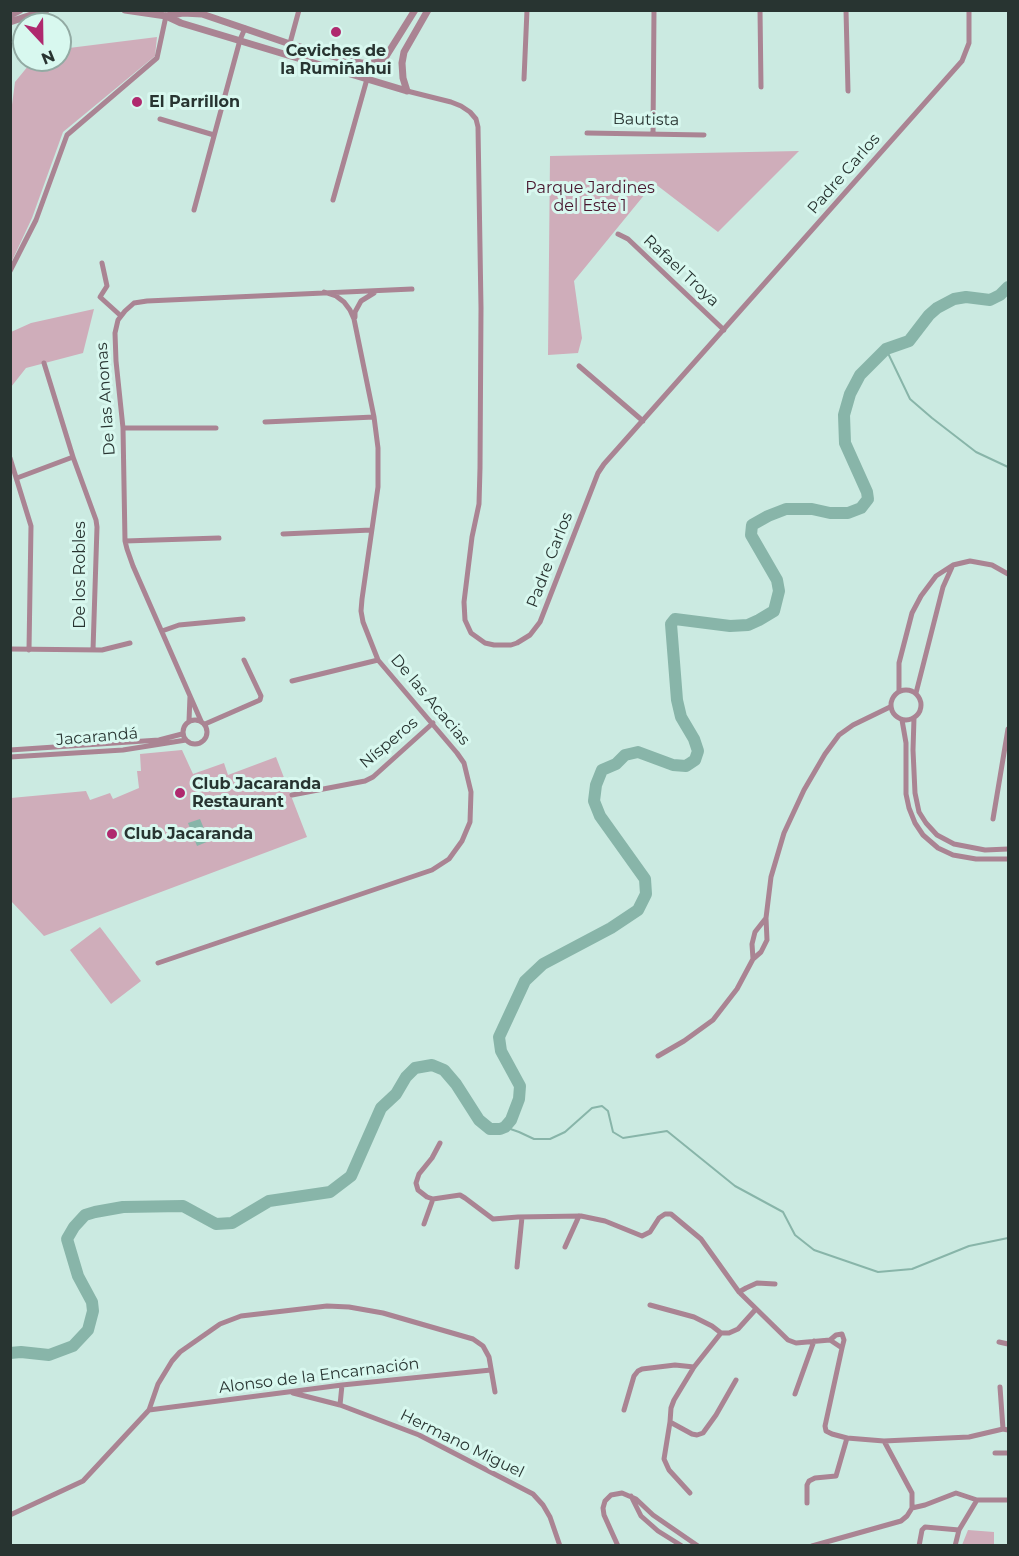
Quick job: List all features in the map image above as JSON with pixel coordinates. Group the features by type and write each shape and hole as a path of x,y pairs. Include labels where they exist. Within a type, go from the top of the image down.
{"street":[{"path":"10,22 46,10"},
{"path":"125,10 166,16 181,23 407,91"},
{"path":"287,54 299,10"},
{"path":"166,16 183,13 202,14 290,44 349,61 368,64 385,58 415,10"},
{"path":"407,91 403,78 404,52 428,10"},
{"path":"524,79 526,10"},
{"path":"653,134 654,10"},
{"path":"760,10 761,87"},
{"path":"846,10 848,91"},
{"name":"Padre Carlos","path":"407,91 461,106 476,119 478,127 481,308 480,468 479,504 472,537 464,602 465,620 471,633 485,643 511,645 530,634 540,622 598,473 604,464 962,61 969,43 969,10"},
{"path":"10,271 36,220 67,135 157,58 166,16"},
{"path":"194,210 245,28"},
{"path":"400,35 410,40"},
{"path":"333,200 367,79 368,64"},
{"path":"160,119 214,135"},
{"name":"Bautista","path":"587,133 704,135"},
{"name":"Rafael Troya","path":"618,234 628,239 724,330"},
{"path":"102,263 107,286 100,297 121,316 134,303 147,301 412,289"},
{"path":"354,319 361,302 377,291"},
{"path":"324,292 344,302 354,319"},
{"name":"De las Anonas","path":"121,316 115,333 123,428 125,541 133,567 203,723"},
{"name":"De las Acacias","path":"158,963 432,870 448,859 462,841 470,822 471,792 464,763 433,723 378,660 363,622 361,611 370,530 378,487 378,448 354,319"},
{"name":"De los Robles","path":"44,363 73,457 96,520 93,651"},
{"path":"579,366 644,421"},
{"path":"265,422 374,417"},
{"path":"123,428 216,428"},
{"path":"17,478 73,457"},
{"path":"10,458 30,526 28,650"},
{"path":"283,534 370,530"},
{"path":"125,541 219,538"},
{"path":"899,691 899,663 912,613 936,576 953,565 970,561 992,565 1008,574"},
{"path":"916,693 943,587 953,565"},
{"path":"162,631 179,625 243,619"},
{"path":"10,649 93,651 130,643"},
{"path":"203,723 260,700 261,696 244,660"},
{"path":"292,681 378,660"},
{"path":"904,689 916,693 920,698 921,709 918,714 914,718 902,720 897,718 890,708 892,698 904,689"},
{"path":"189,721 190,694"},
{"path":"658,1056 713,1020 737,989 753,959 761,952 767,940 766,918 771,877 784,833 804,790 825,754 839,735 853,725 890,708"},
{"path":"914,718 915,793 920,812 926,823 937,834 954,844 985,850 1008,849"},
{"path":"197,720 203,723 207,734 205,738 201,742 186,741 182,734 183,726 189,721 197,720"},
{"path":"902,720 906,743 906,794 915,824 923,835 938,848 953,855 975,860 1008,858"},
{"name":"Nísperos","path":"292,795 365,781 373,777 433,723"},
{"path":"993,819 1008,729"},
{"name":"Jacarandá","path":"10,757 159,740 182,734"},
{"name":"Jacarandá","path":"10,750 123,750 186,741"},
{"path":"753,959 752,944 755,932 766,918"},
{"path":"440,1143 416,1180 416,1187 427,1197 433,1199 460,1195 493,1220 579,1216 605,1221 642,1236 650,1232 659,1218 665,1214 671,1214 701,1239 739,1292 788,1340 796,1342 830,1340 842,1334 844,1340 825,1426 826,1431 832,1434 847,1438 884,1441 969,1437 1006,1429 1000,1387"},
{"path":"424,1224 433,1199"},
{"path":"565,1247 579,1216"},
{"path":"517,1267 522,1217"},
{"path":"739,1292 757,1283 775,1284"},
{"path":"650,1305 694,1317 721,1332 729,1333 738,1329 756,1309"},
{"path":"10,1515 83,1481 149,1410 158,1384 180,1352 220,1324 241,1316 327,1306 350,1306 473,1339 483,1346 489,1357 495,1392"},
{"path":"690,1493 669,1470 664,1459 671,1408 694,1367 721,1332"},
{"path":"830,1340 842,1348"},
{"path":"795,1394 814,1341"},
{"path":"999,1342 1008,1344"},
{"path":"624,1410 634,1376 638,1371 675,1365 694,1367"},
{"name":"Alonso de la Encarnación","path":"149,1410 342,1385 491,1370"},
{"path":"670,1422 692,1434 703,1433 736,1380"},
{"path":"340,1405 342,1385"},
{"name":"Hermano Miguel","path":"289,1392 340,1405 418,1435 533,1494 543,1505 550,1518 560,1545"},
{"path":"807,1503 809,1481 836,1476 847,1438"},
{"path":"812,1545 901,1521 907,1516 912,1508 912,1494 884,1441"},
{"path":"995,1453 1008,1453"},
{"path":"618,1545 603,1508 605,1501 611,1495 622,1493 636,1498 653,1515 698,1545"},
{"path":"912,1508 956,1493 977,1500 1008,1500"},
{"path":"631,1496 641,1516 658,1531 682,1545"},
{"path":"955,1545 959,1530 977,1500"},
{"path":"919,1545 922,1530 925,1527 959,1530"}],"green space":[{"path":"157,37 155,56 63,132 32,218 11,263 10,120 15,82 23,72 72,72 72,48"},
{"name":"Parque Jardines del Este 1","path":"799,151 718,232 654,183 574,281 582,338 578,353 548,355 550,156"},
{"path":"94,309 83,353 26,368 11,387 11,332 31,323"},
{"name":"Club Jacaranda","path":"182,750 193,774 224,763 228,775 276,757 307,837 44,936 11,901 11,798 86,791 90,800 110,793 113,799 139,788 137,771 141,771 140,754"},
{"path":"100,927 141,981 111,1004 70,950"},
{"path":"968,1530 994,1532 994,1545 962,1545"}],"shaded area":[{"path":"200,819 209,841 197,846 188,823"}],"waterway":[{"path":"10,1353 49,1355 73,1346 88,1330 93,1311 92,1302 78,1276 67,1239 85,1215 123,1207 183,1206 216,1224 232,1223 269,1201 330,1192 351,1176 381,1108 396,1094 406,1077 415,1068 432,1065 444,1070 456,1084 479,1120 490,1129 505,1127 511,1120 519,1099 520,1086 501,1051 499,1037 525,981 543,964 611,928 638,910 646,894 645,879 600,816 594,801 596,785 602,770 616,764 625,755 638,752 673,765 686,766 695,760 698,751 681,717 677,700 671,624 675,619 730,626 748,625 774,611 779,591 777,580 751,535 752,525 786,509 848,513 861,508 868,499 845,443 844,415 850,394 860,375 886,349 909,341 937,308 954,299 966,297 990,300 1000,295 1008,287"},
{"path":"886,349 910,399 976,452 1008,467"},
{"path":"499,1125 534,1139 550,1139 565,1132 592,1108 602,1106 608,1111 613,1132 623,1138 667,1131 735,1186 783,1212 795,1235 814,1250 878,1272 912,1269 969,1246 1008,1238"}],"place":[{"name":"Ceviches de la Rumiñahui","path":"336,32"},
{"name":"El Parrillon","path":"137,102"},
{"name":"Club Jacaranda Restaurant","path":"180,793"},
{"name":"Club Jacaranda","path":"112,834"}]}
